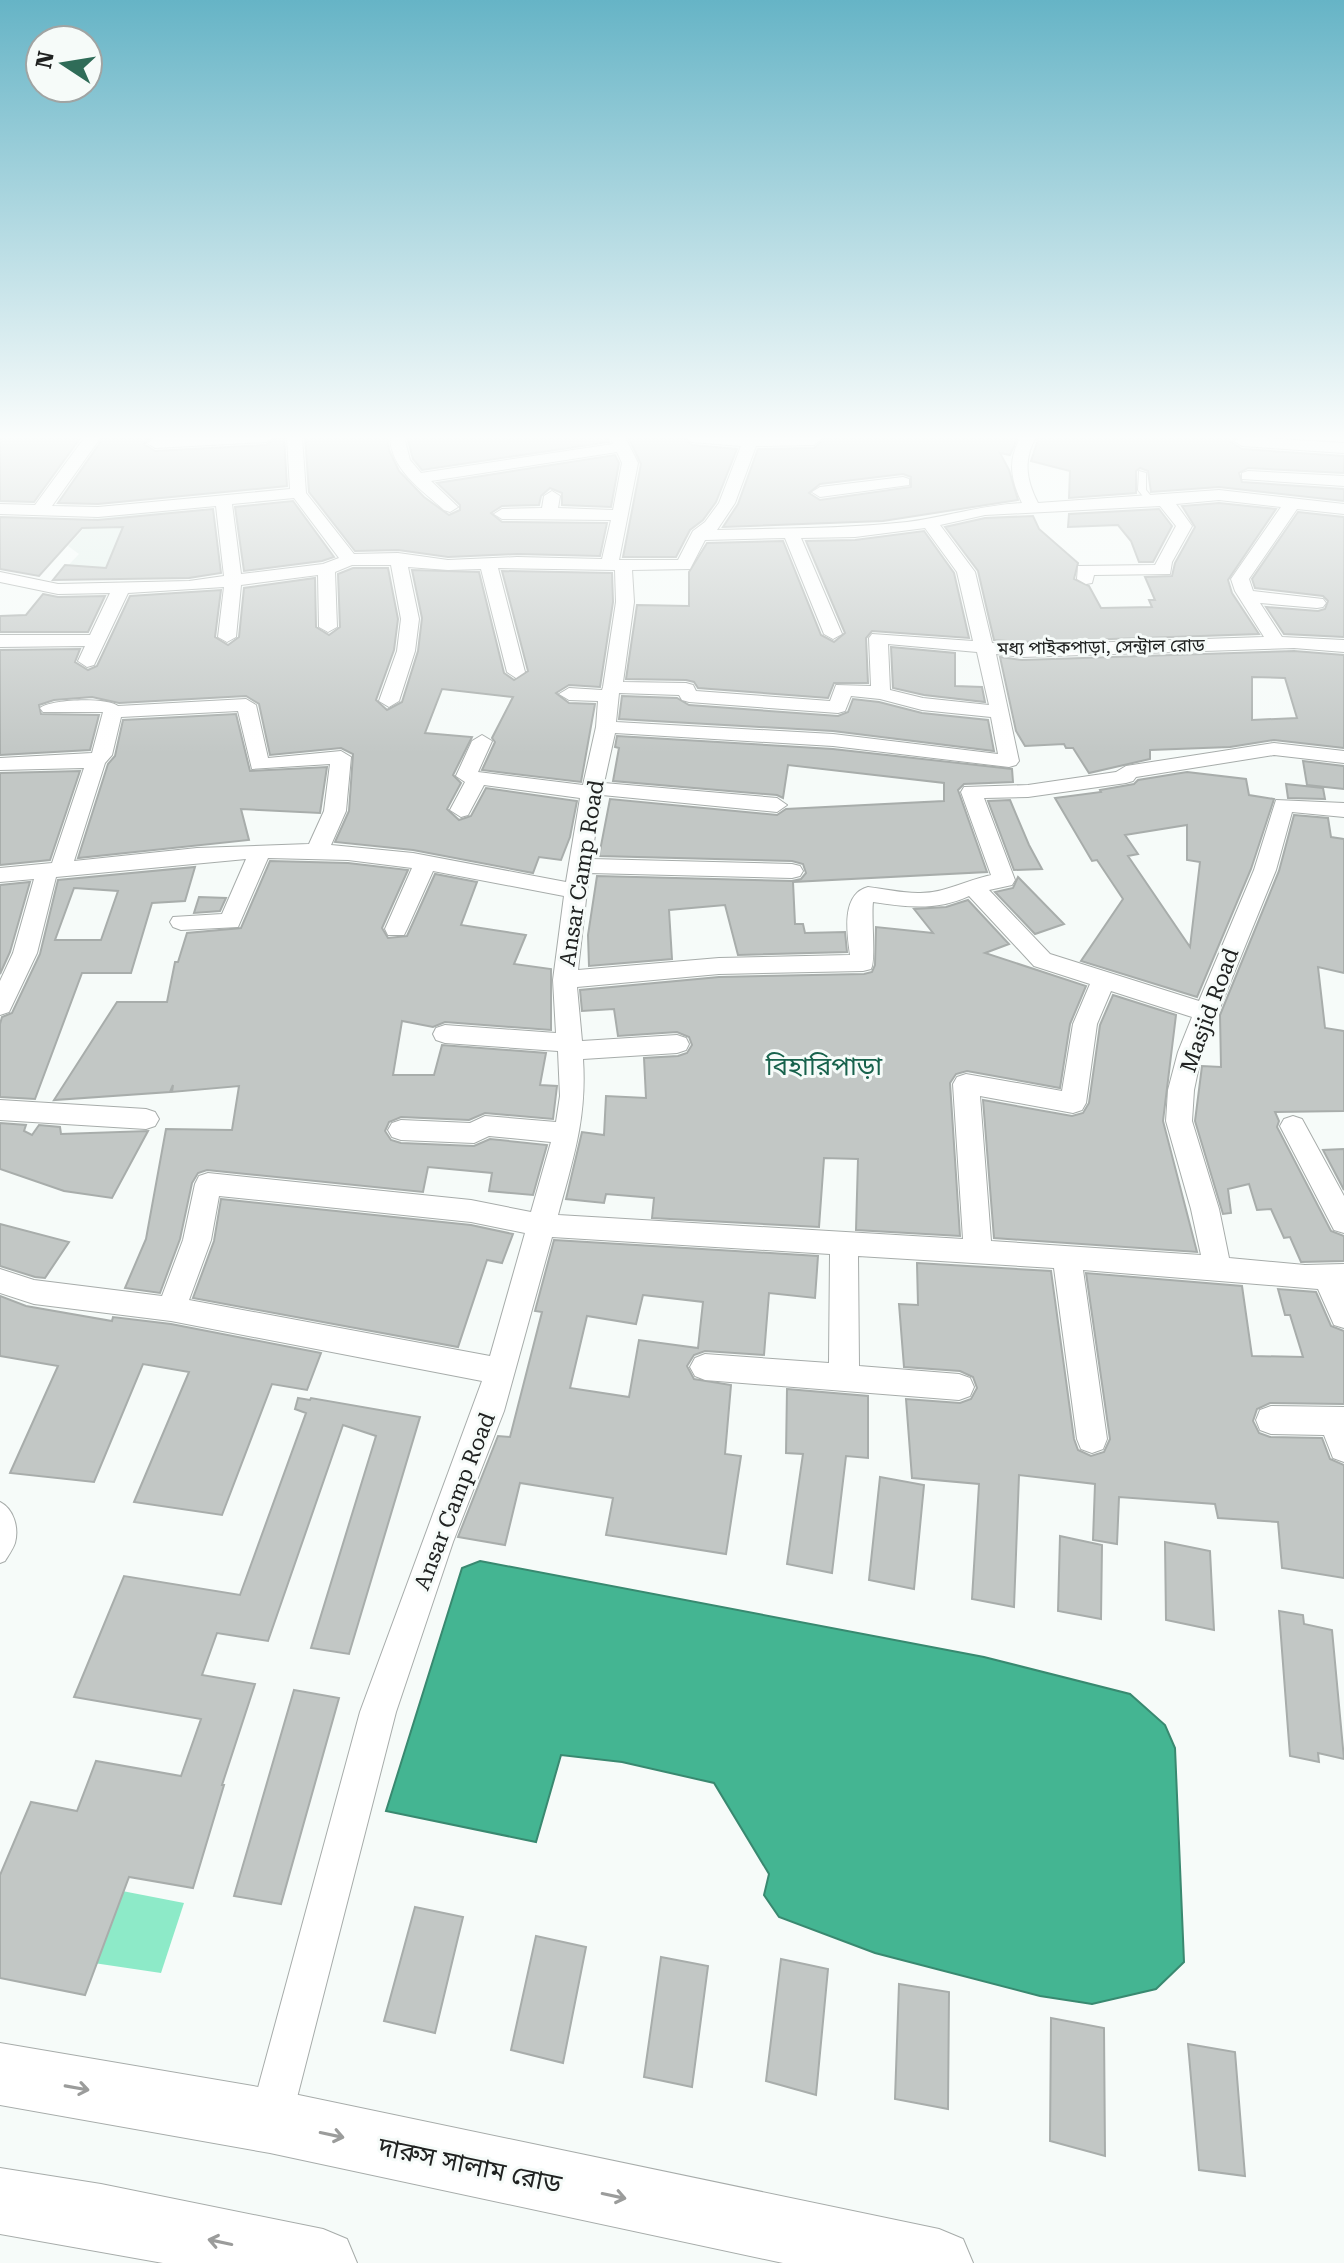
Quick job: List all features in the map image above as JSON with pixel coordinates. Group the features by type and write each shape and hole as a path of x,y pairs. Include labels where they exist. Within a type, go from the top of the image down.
{"main road":[{"name":"দারুস সালাম রোড","path":"0,2074 270,2121 939,2263"},
{"path":"0,2201 101,2217 323,2263"}],"street":[{"path":"227,637 233,581 229,543"},
{"path":"336,543 349,560"},
{"name":"Ansar Camp Road","path":"270,2121 378,1712 437,1542 489,1411 567,1133 573,1096 565,980 576,878 606,727 625,602 617,565 619,543"},
{"path":"0,577 58,589 189,586 326,569 349,560 398,558 448,565 684,565 695,543"},
{"path":"795,543 833,634"},
{"path":"606,727 833,740 1009,761 987,649 972,605 965,571 944,543"},
{"path":"1086,579 1084,570 1164,570 1163,562 1174,543"},
{"path":"1265,543 1240,579 1277,643"},
{"path":"389,701 406,651 410,619 398,558"},
{"path":"488,563 500,598 516,672"},
{"path":"326,569 328,627"},
{"path":"87,661 98,640 105,614 122,587"},
{"path":"1248,596 1317,603"},
{"name":"মধ্য পাইকপাড়া, সেন্ট্রাল রোড","path":"881,693 878,638 987,649 1118,650 1277,643 1344,646"},
{"path":"0,641 98,640"},
{"path":"569,694 686,689 689,696 838,707 843,689 881,693 922,704 1001,712"},
{"path":"113,712 246,705 259,765 341,757 335,811 317,851"},
{"path":"50,708 108,706 113,712"},
{"path":"3,995 25,953 96,761 102,755 113,712"},
{"path":"482,741 466,776 777,805"},
{"path":"565,980 733,966 863,963 857,936 863,897 868,894 919,901 950,896 972,886 1004,880 971,792 1064,787 1126,777 1126,772 1245,751 1274,749 1344,757"},
{"path":"0,764 96,761"},
{"path":"461,810 477,778"},
{"name":"Masjid Road","path":"1217,1267 1205,1209 1179,1121 1181,1090 1190,1052 1265,870 1283,805 1289,803 1344,810"},
{"path":"0,875 317,851 576,878 792,871"},
{"path":"181,922 230,922 259,853"},
{"path":"396,929 425,864"},
{"path":"972,886 1042,960 1206,1012"},
{"path":"978,1253 966,1084 1073,1103 1085,1024 1104,980"},
{"path":"445,1034 570,1047 677,1044"},
{"path":"0,1110 146,1119"},
{"path":"401,1130 474,1133 485,1126 567,1133"},
{"path":"1293,1126 1344,1222"},
{"path":"171,1309 197,1240 208,1184 456,1209 539,1225 1217,1267 1305,1277 1336,1276 1344,1316"},
{"path":"844,1244 844,1378"},
{"path":"1067,1258 1092,1439"},
{"path":"0,1281 34,1292 171,1309 499,1371"},
{"path":"705,1367 959,1387"},
{"path":"1271,1420 1341,1430"}],"lane":[{"path":"0,1509 6,1515 8,1541 0,1556"}],"shaded area":[{"path":"71,543 169,543 165,556 125,567 65,569 79,554 68,546"},
{"path":"480,1561 984,1657 1130,1694 1165,1725 1175,1748 1184,1962 1156,1989 1092,2004 1040,1996 875,1953 779,1917 764,1895 769,1874 714,1783 622,1762 561,1755 536,1842 386,1811 462,1568"},
{"path":"112,1889 184,1903 161,1973 87,1962"}],"building":[{"path":"0,543 69,543 39,576 0,569"},
{"path":"117,543 217,543 221,573 189,578 53,580 65,565 106,568"},
{"path":"240,543 323,543 334,557 322,561 244,571"},
{"path":"348,543 603,543 600,556 517,554 448,557 398,550 355,551"},
{"path":"626,543 683,543 676,557 623,557"},
{"path":"707,543 784,543 821,635 834,642 845,633 807,543 932,543 954,573 969,638 872,631 866,638 868,683 834,683 828,698 698,688 694,682 686,680 626,679 637,605 689,606 689,572"},
{"path":"957,543 1055,543 1078,563 1074,579 1089,586 1101,608 1152,607 1149,600 1155,600 1145,577 1172,576 1186,543 1253,543 1228,580 1232,593 1259,634 1022,642 994,640 978,571"},
{"path":"1132,543 1163,543 1153,562 1139,562"},
{"path":"1277,543 1344,543 1344,637 1284,634 1266,607 1318,611 1325,609 1328,601 1323,596 1255,588 1252,579"},
{"path":"353,568 388,568 398,619 394,650 376,700 387,710 402,702 418,651 422,618 412,570 479,572 504,673 514,680 528,671 502,571 612,573 613,602 600,687 569,685 556,693 569,703 595,704 581,782 482,770 495,742 492,738 513,697 442,689 425,733 472,737 453,775 461,783 447,809 459,820 471,816 486,788 577,801 570,837 561,860 539,857 533,873 413,850 335,842 349,811 353,754 341,748 270,755 259,704 246,696 119,703 92,697 54,700 39,705 41,714 99,715 90,750 0,755 0,650 80,649 75,662 88,670 97,666 130,596 221,590 215,637 228,645 239,637 244,588 315,578 316,627 329,635 340,627 338,574"},
{"path":"43,594 58,597 105,596 88,632 0,632 0,616 26,615"},
{"path":"891,647 955,653 955,686 982,687 985,702 893,688"},
{"path":"1294,651 1344,655 1344,748 1274,740 1230,747 1150,750 1150,759 1089,773 1073,748 1066,748 1064,744 1025,746 1016,731 1000,657 1022,660","holes":["1252,677 1285,678 1297,718 1252,720"]},
{"path":"622,696 677,698 689,705 838,716 848,712 853,699 879,702 922,713 988,720 994,751 833,731 619,719"},
{"path":"236,714 250,771 327,767 320,813 241,809 249,840 78,858 108,764 115,756 123,720"},
{"path":"617,736 833,749 1012,769 1013,782 964,784 958,790 987,872 793,882 795,924 803,924 805,933 845,932 847,952 738,955 725,905 669,910 672,959 589,966 588,935 597,876 792,881 801,879 806,873 803,864 792,861 599,856 610,799 777,815 786,809 944,801 944,783 788,765 783,798 613,781 619,748 615,747"},
{"path":"1303,761 1344,766 1344,789 1307,785"},
{"path":"80,771 50,860 0,865 0,773"},
{"path":"1187,772 1246,779 1249,795 1274,799 1251,869 1197,997 1081,961 1123,899 1097,860 1092,861 1055,798 1101,792 1134,784 1138,780","holes":["1187,825 1187,860 1200,862 1190,947 1128,856 1138,854 1125,835"]},
{"path":"1286,784 1323,788 1325,799 1288,798"},
{"path":"1010,800 1042,869 1014,870 988,801"},
{"path":"1294,815 1328,818 1331,837 1344,839 1344,973 1318,967 1325,1028 1344,1031 1344,1111 1275,1112 1279,1121 1277,1127 1331,1231 1344,1236 1344,1261 1301,1262 1290,1237 1284,1238 1271,1209 1257,1210 1249,1184 1228,1189 1231,1213 1223,1214 1195,1121 1202,1066 1221,1067 1220,1015 1279,871"},
{"path":"270,861 348,863 408,870 382,928 388,938 407,936 435,874 477,882 461,925 526,935 514,964 551,969 551,1030 445,1022 433,1027 402,1021 393,1075 434,1075 442,1045 546,1053 540,1085 557,1086 553,1119 485,1113 469,1120 401,1117 389,1122 385,1131 391,1140 401,1143 474,1146 490,1139 547,1145 533,1195 489,1191 492,1173 428,1167 423,1192 207,1170 198,1173 192,1183 180,1239 160,1293 125,1288 146,1239 166,1129 232,1130 239,1086 172,1092 173,1085 170,1092 54,1100 117,1002 167,1002 175,962 178,962 187,933 241,928"},
{"path":"195,867 185,901 152,903 131,973 82,973 35,1099 0,1097 0,1024 2,1017 12,1013 40,954 58,880","holes":["74,888 118,891 101,940 55,940"]},
{"path":"1018,877 1064,924 1035,934 995,892 1013,888"},
{"path":"30,882 10,952 0,974 0,885"},
{"path":"199,897 226,898 220,911 194,913"},
{"path":"968,900 1009,944 985,953 1086,986 1070,1024 1060,1088 967,1071 956,1074 950,1083 960,1236 856,1230 858,1159 824,1158 819,1227 652,1218 654,1198 606,1194 604,1203 566,1199 582,1132 604,1135 606,1096 646,1098 644,1058 678,1056 687,1053 692,1045 689,1037 677,1032 618,1036 614,1009 582,1011 580,990 719,977 864,974 872,972 875,965 876,927 933,933 914,909 946,907"},
{"path":"1113,995 1176,1015 1163,1121 1197,1252 994,1238 983,1100 1072,1116 1083,1113 1089,1103 1100,1025"},
{"path":"0,1123 26,1125 24,1131 32,1135 39,1125 60,1127 61,1134 148,1131 112,1198 64,1191 0,1169"},
{"path":"1344,1149 1344,1190 1323,1150"},
{"path":"221,1199 471,1225 513,1234 502,1263 487,1260 458,1347 193,1298 214,1241"},
{"path":"0,1224 69,1242 45,1278 35,1277 0,1266"},
{"path":"554,1240 818,1256 815,1298 769,1293 764,1355 705,1351 694,1355 687,1366 694,1379 731,1385 725,1454 741,1456 726,1554 606,1535 613,1498 520,1483 505,1545 458,1537 498,1436 510,1437 542,1312 535,1311","holes":["643,1295 703,1302 698,1348 639,1340 629,1397 570,1388 587,1316 636,1324"]},
{"path":"917,1263 1051,1271 1074,1439 1078,1450 1091,1456 1104,1452 1110,1439 1086,1273 1242,1286 1252,1356 1303,1357 1290,1315 1285,1315 1278,1289 1316,1292 1331,1326 1344,1331 1344,1404 1270,1403 1257,1409 1253,1421 1259,1433 1270,1437 1322,1438 1330,1459 1344,1465 1344,1578 1282,1568 1278,1522 1218,1518 1215,1504 1119,1497 1117,1544 1093,1540 1095,1484 1019,1475 1014,1607 972,1599 979,1484 912,1478 906,1399 960,1403 971,1399 977,1388 973,1377 960,1371 904,1367 899,1304 918,1305"},
{"path":"0,1296 26,1306 112,1321 113,1317 171,1324 321,1353 307,1390 272,1384 222,1515 134,1502 189,1372 143,1364 94,1482 10,1473 58,1366 0,1356"},
{"path":"787,1389 868,1396 868,1458 846,1456 832,1573 787,1564 803,1454 786,1453"},
{"path":"298,1398 420,1417 349,1654 311,1648 376,1436 343,1425 268,1641 217,1633 202,1675 255,1684 193,1888 129,1877 85,1995 0,1978 0,1875 31,1802 77,1811 96,1761 181,1776 201,1719 74,1697 124,1576 240,1595 306,1413 295,1409"},
{"path":"880,1477 924,1485 914,1589 869,1580"},
{"path":"1060,1536 1102,1545 1101,1619 1058,1611"},
{"path":"1165,1542 1210,1551 1214,1630 1166,1620"},
{"path":"1279,1611 1303,1615 1304,1624 1332,1630 1344,1759 1318,1753 1319,1762 1290,1756"},
{"path":"294,1690 339,1698 281,1904 234,1896"},
{"path":"415,1907 463,1917 435,2033 384,2021"},
{"path":"536,1936 586,1947 563,2063 511,2050"},
{"path":"661,1957 708,1966 692,2087 644,2077"},
{"path":"781,1959 828,1969 816,2095 766,2081"},
{"path":"899,1984 949,1992 948,2109 895,2099"},
{"path":"1051,2018 1104,2028 1105,2156 1050,2141"},
{"path":"1188,2044 1235,2052 1245,2176 1199,2170"}],"district":[{"name":"বিহারিপাড়া","path":"824,1066"}]}
